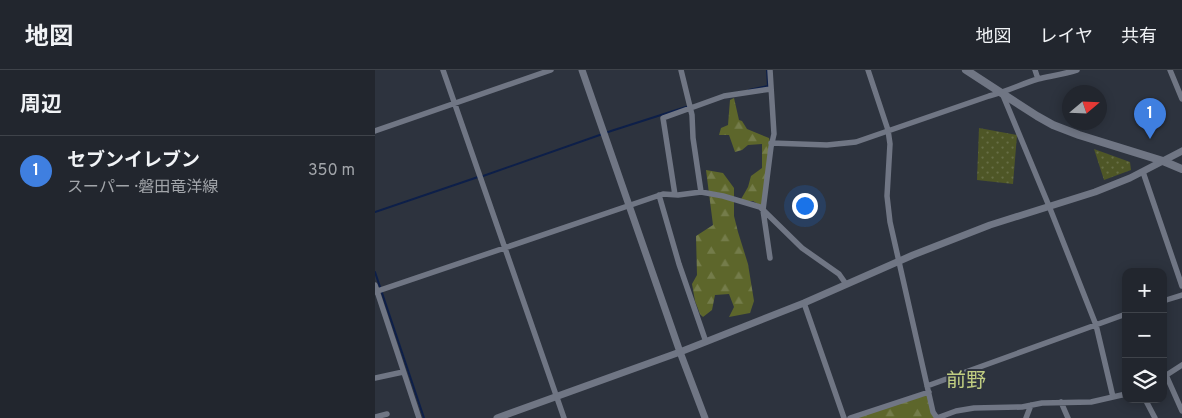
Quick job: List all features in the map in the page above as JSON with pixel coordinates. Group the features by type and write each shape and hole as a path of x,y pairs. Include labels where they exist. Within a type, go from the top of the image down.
{"main road":[{"path":"966,70 1053,125 1182,169"}],"street":[{"path":"443,70 564,418"},
{"path":"375,131 551,70"},
{"path":"582,70 680,352 705,418"},
{"path":"681,70 693,115 693,138 701,192"},
{"path":"770,70 774,134 771,143 763,210 770,258"},
{"path":"868,70 888,130 890,144 887,196 890,222 933,412 937,418 956,411 974,408 1022,408 1042,403 1091,402 1122,395"},
{"path":"1035,70 1038,80"},
{"path":"771,143 827,145 856,142 1038,80 1077,70"},
{"path":"1170,70 1179,86 1182,100"},
{"path":"675,195 663,118 724,96 771,89"},
{"path":"1002,93 1049,206 1095,325 1113,397"},
{"path":"497,418 706,342 990,225 1095,192 1143,172 1182,151"},
{"path":"1143,172 1182,286"},
{"path":"419,418 376,290 659,195 701,192 723,196 760,207 802,248 839,274 846,284"},
{"path":"659,195 679,264 706,342"},
{"path":"1167,300 1182,295"},
{"path":"804,303 844,418"},
{"path":"850,418 1122,315"},
{"path":"1167,375 1182,366"},
{"path":"375,378 403,372"},
{"path":"1167,380 1182,411"},
{"path":"1061,402 1068,418"},
{"path":"1147,403 1155,418"},
{"path":"1026,418 1031,405"},
{"path":"375,417 387,414"}],"green space":[{"path":"734,98 739,120 742,121 747,129 769,138 771,146 763,207 753,201 740,201 748,187 751,176 762,168 762,144 748,145 742,150 735,152 729,135 719,135 721,128 728,125 730,100"},
{"path":"979,128 1017,135 1013,184 977,180"},
{"path":"1094,149 1130,162 1131,170 1104,180"},
{"path":"706,170 723,173 734,188 734,216 748,264 754,301 750,313 729,317 734,307 729,294 715,295 712,310 703,317 695,301 692,284 697,275 696,236 713,225"},
{"path":"929,392 937,418 850,418"}],"waterway":[{"path":"749,90 768,86 767,70"},
{"path":"483,176 689,106"},
{"path":"375,212 478,177"},
{"path":"375,272 424,418"}],"place":[{"name":"セブンイレブン","path":"1150,139"}],"district":[{"name":"前野","path":"966,382"}]}
